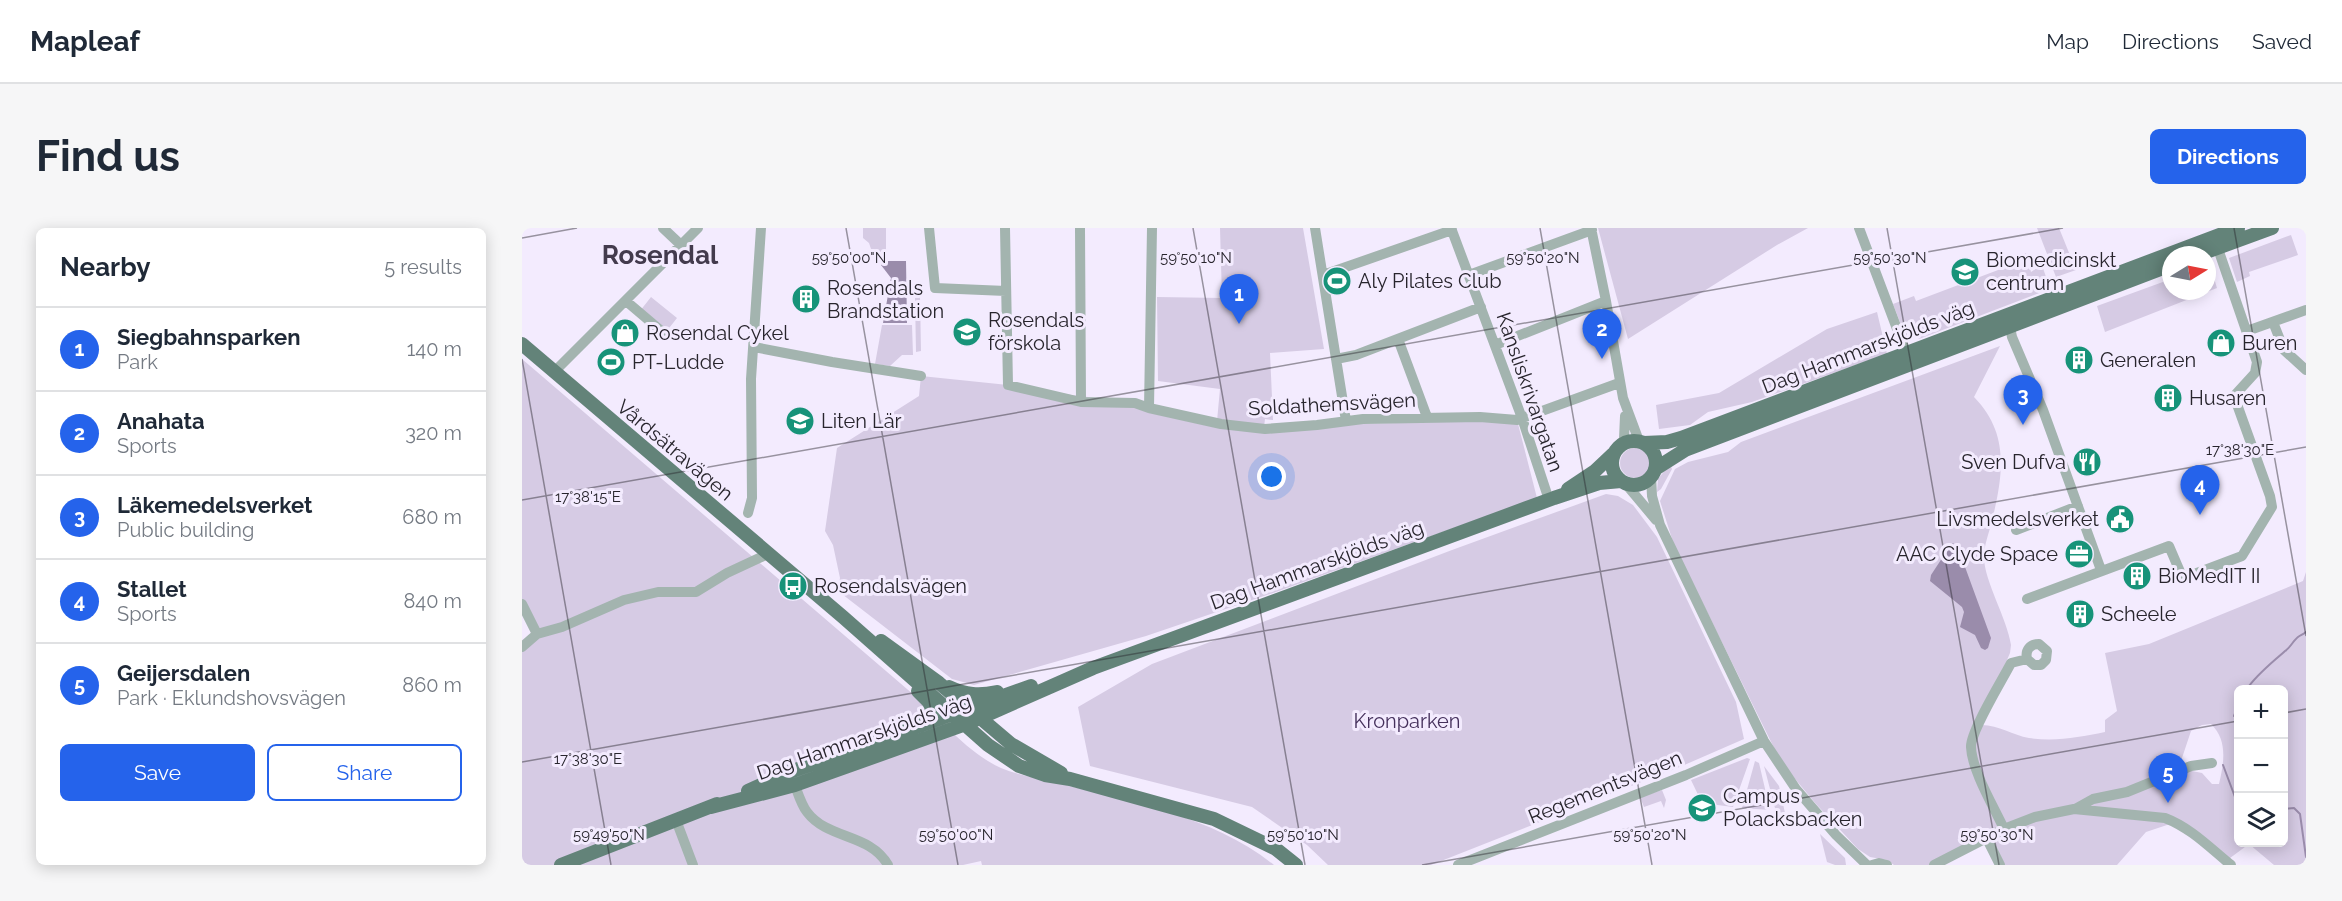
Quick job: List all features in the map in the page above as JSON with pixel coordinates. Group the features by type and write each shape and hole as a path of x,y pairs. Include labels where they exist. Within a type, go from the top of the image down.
{"main road":[{"name":"Dag Hammarskjölds väg","path":"2210,246 2238,228"},
{"name":"Dag Hammarskjölds väg","path":"1653,472 1685,450 1909,359 2216,242 2272,228"},
{"name":"Dag Hammarskjölds väg","path":"2008,320 2162,268"},
{"name":"Vårdsätravägen","path":"522,344 955,714 971,717"},
{"name":"Dag Hammarskjölds väg","path":"1641,442 1667,442 1681,438 1909,359"},
{"path":"1632,440 1641,442 1654,454 1653,472 1641,484 1623,482 1613,470 1617,449 1632,440"},
{"name":"Dag Hammarskjölds väg","path":"1552,499 1594,471 1617,449"},
{"name":"Dag Hammarskjölds väg","path":"561,865 711,807 792,779 935,735 1029,691 1552,499 1599,483 1623,482"},
{"name":"Vårdsätravägen","path":"804,585 939,683 971,717"},
{"path":"908,674 931,708 926,719 915,728"},
{"path":"939,683 964,694 974,695 1029,691"},
{"path":"1011,744 1002,727 1002,718 1004,713 1029,691"},
{"name":"Dag Hammarskjölds väg","path":"792,779 915,728 955,714"},
{"path":"971,717 1070,779"},
{"path":"971,717 988,744"},
{"path":"935,735 966,735 988,744 1019,765 1045,775 1070,779 1214,819 1276,849 1296,865"}],"street":[{"path":"663,228 681,246"},
{"path":"554,372 698,228"},
{"path":"748,513 752,498 751,380 761,228"},
{"path":"929,228 935,288 1006,291 1005,228"},
{"path":"1080,228 1080,402"},
{"path":"1149,408 1152,228"},
{"path":"1315,228 1346,421"},
{"path":"1859,228 1909,359"},
{"path":"1323,275 1452,229"},
{"name":"Kansliskrivargatan","path":"1452,229 1541,476 1552,499"},
{"path":"1469,275 1592,229 1619,383 1641,442"},
{"path":"2027,599 2169,546 2178,579 2189,576 2242,556 2272,507 2234,396 2255,373 2257,363 2216,242"},
{"name":"Soldathemsvägen","path":"1006,291 1008,385 1080,402 1135,403 1149,408 1248,428 1296,427 1363,418 1480,417 1517,420 1565,406 1619,383"},
{"path":"626,301 666,335"},
{"path":"1495,345 1606,301"},
{"path":"1336,359 1356,355 1481,307"},
{"path":"2247,331 2306,310"},
{"path":"2008,320 2101,570"},
{"path":"2273,322 2284,350 2306,370"},
{"path":"1398,339 1427,417"},
{"path":"754,347 921,376"},
{"path":"1617,449 1626,426 1623,398"},
{"path":"1653,472 1651,486 1660,525 1764,741 1796,789 1836,835 1867,865"},
{"path":"1623,482 1660,525"},
{"path":"2016,530 2078,506"},
{"path":"522,647 537,634 562,627 624,600 657,592 696,592 727,573 768,554"},
{"path":"522,604 537,634"},
{"path":"2004,829 1988,796 1973,756 1972,739 2011,663 2027,659"},
{"name":"Regementsvägen","path":"1458,865 1686,775 1764,741"},
{"path":"1934,865 2004,829 2035,817 2074,809 2093,799 2127,792 2191,765 2212,764"},
{"path":"792,779 804,808 818,823 866,844 881,854 888,865"},
{"path":"2074,809 2170,820 2191,831 2231,865"},
{"path":"676,820 693,865"},
{"path":"1987,839 2000,865"},
{"path":"1872,865 1879,863 1887,865"}],"green space":[{"path":"863,228 886,228 886,258 880,262 881,255 871,249 869,243 863,238"},
{"path":"1220,228 1303,228 1324,349 1270,353 1273,420 1265,419 1264,427 1217,421 1220,389 1158,381 1157,297 1222,298"},
{"path":"1598,228 1808,228 1777,245 1628,339"},
{"path":"2037,228 2059,228 2076,270 2056,277"},
{"path":"2291,235 2298,255 2249,272 2250,276 2237,282 2229,258"},
{"path":"2026,253 2031,272 2042,265 2050,289 1919,339 1903,330 1893,304 1914,296 1916,301 2022,261 2021,256"},
{"path":"2162,282 2162,300 2186,300 2105,332 2097,306"},
{"path":"651,297 677,318 666,332 640,311"},
{"path":"920,297 921,351 916,352 915,298"},
{"path":"1877,312 1887,354 1752,402 1708,412 1690,425 1659,429 1656,405 1719,393 1827,329"},
{"path":"882,325 912,325 913,355 902,355 890,366 875,364"},
{"path":"2000,346 1974,397 1994,425 2001,455 1999,487 1984,557 1988,577 2011,645 2010,653 1979,725 1992,726 2023,737 2039,739 2077,737 2105,732 2105,720 2117,711 2105,653 2149,644 2303,581 2306,572 2306,865 2274,865 2253,847 2288,847 2288,685 2234,685 2234,847 2245,847 2226,861 2176,822 2146,832 2117,865 1996,865 1987,839 1934,865 1894,865 1887,860 1870,857 1858,849 1781,762 1674,545 1660,501 1675,469 1688,462 1728,452 1741,442","holes":["2211,724 2222,744 2223,760 2219,784 2212,784 2202,773 2182,769 2181,761 2191,731 2202,725"]},
{"path":"522,359 914,695 977,754 1015,773 1143,805 1199,823 1250,848 1274,865 982,865 981,861 963,865 522,865 522,645 537,634 522,604"},
{"path":"921,376 1008,385 1022,389 1121,401 1221,424 1317,425 1517,420 1537,498 1146,636 974,685 952,679 838,591 840,578 833,545 825,531 837,448 919,396"},
{"path":"1635,448 1646,452 1650,463 1646,474 1635,478 1624,474 1620,463 1624,452"},
{"path":"1670,464 1672,469 1657,492 1658,479"},
{"name":"Kronparken","path":"1606,494 1618,496 1633,505 1657,537 1736,702 1744,739 1682,766 1431,865 1328,865 1307,845 1252,807 1090,766 1078,707 1152,664"},
{"path":"1747,758 1750,759 1733,807 1702,803 1691,780"},
{"path":"1755,761 1759,763 1770,810 1742,808"},
{"path":"1764,766 1779,786 1785,813 1776,812"},
{"path":"1662,790 1666,800 1664,808 1661,801 1644,807 1640,797"},
{"path":"1820,834 1845,858 1846,865 1827,862"}],"shaded area":[{"path":"886,261 906,261 907,323 883,323 891,278 881,265"},
{"path":"1952,543 1957,545 1991,638 1985,650 1981,648 1975,635 1960,627 1964,612 1962,607 1930,581 1931,575"}],"waterway":[{"path":"2250,685 2298,637 2306,632"},
{"path":"2223,765 2234,794"},
{"path":"2288,809 2294,808 2300,814 2306,857"}],"place":[{"name":"Biomedicinskt centrum","path":"1965,272"},
{"name":"Aly Pilates Club","path":"1337,281"},
{"name":"Rosendals Brandstation","path":"806,299"},
{"name":"Siegbahnsparken","path":"1239,324"},
{"name":"Rosendals förskola","path":"967,332"},
{"name":"Rosendal Cykel","path":"625,333"},
{"name":"Buren","path":"2221,343"},
{"name":"Anahata","path":"1602,359"},
{"name":"Generalen","path":"2079,360"},
{"name":"PT-Ludde","path":"611,362"},
{"name":"Husaren","path":"2168,398"},
{"name":"Liten Lär","path":"800,421"},
{"name":"Läkemedelsverket","path":"2023,425"},
{"name":"Sven Dufva","path":"2087,462"},
{"name":"Stallet","path":"2200,515"},
{"name":"Livsmedelsverket","path":"2120,519"},
{"name":"AAC Clyde Space","path":"2079,554"},
{"name":"BioMedIT II","path":"2137,576"},
{"name":"Rosendalsvägen","path":"793,586"},
{"name":"Scheele","path":"2080,614"},
{"name":"Geijersdalen","path":"2168,803"},
{"name":"Campus Polacksbacken","path":"1702,808"}],"district":[{"name":"Rosendal","path":"660,255"}]}
